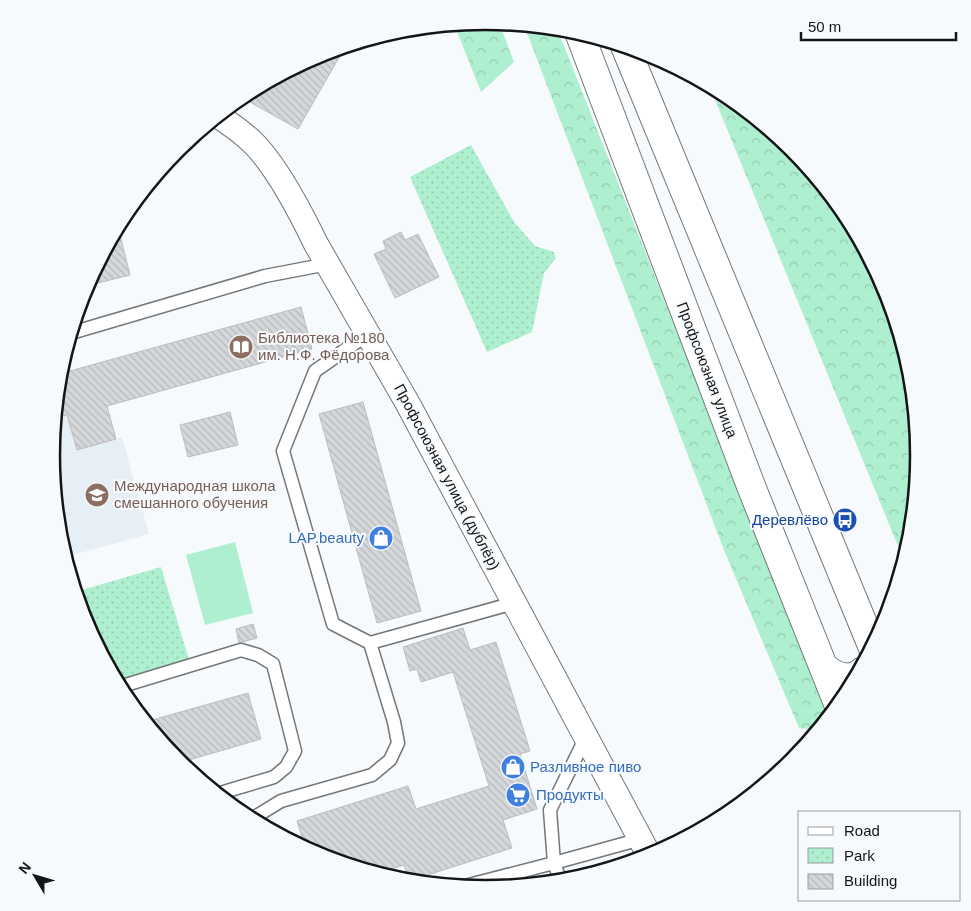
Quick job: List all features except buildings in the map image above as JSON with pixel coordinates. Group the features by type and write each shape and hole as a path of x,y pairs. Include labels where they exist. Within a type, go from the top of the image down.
{"main road":[{"name":"Профсоюзная улица","path":"582,41 751,486 835,697"},
{"path":"629,55 868,641"}],"street":[{"name":"Профсоюзная улица (дублёр)","path":"224,120 250,140 270,163 304,218 328,264 408,404 645,848"},
{"path":"821,662 830,671 849,676"}],"lane":[{"path":"79,331 265,276 328,264"},
{"path":"368,334 315,370 283,451 333,624 370,643 514,603"},
{"path":"258,815 281,801 372,775 390,760 398,744 394,722 370,643"},
{"path":"127,684 241,650 258,655 273,664 295,751 286,767 274,777 225,792"},
{"path":"559,874 554,863 550,810 586,737"},
{"path":"485,881 554,863 645,848"}],"shaded area":[{"name":"Международная школа смешанного обучения","path":"67,415 77,450 122,437 149,534 72,555 61,483 60,456 62,416"}],"green space":[{"path":"457,31 502,31 514,62 481,92"},
{"path":"527,32 560,37 826,711 811,729 799,728 724,550"},
{"path":"714,97 745,118 766,136 823,196 854,243 879,293 897,345 903,372 910,428 910,483 900,551"},
{"path":"471,145 514,222 535,246 554,252 556,258 544,273 532,332 487,352 410,177"},
{"path":"235,542 253,613 205,625 186,555"},
{"path":"161,567 189,660 124,679 104,644 82,590"}],"place":[{"name":"Библиотека №180 им. Н.Ф. Фёдорова","path":"241,347"},
{"name":"Международная школа смешанного обучения","path":"97,495"},
{"name":"Деревлёво","path":"845,520"},
{"name":"LAP.beauty","path":"381,538"},
{"name":"Разливное пиво","path":"513,767"},
{"name":"Продукты","path":"518,795"}]}
